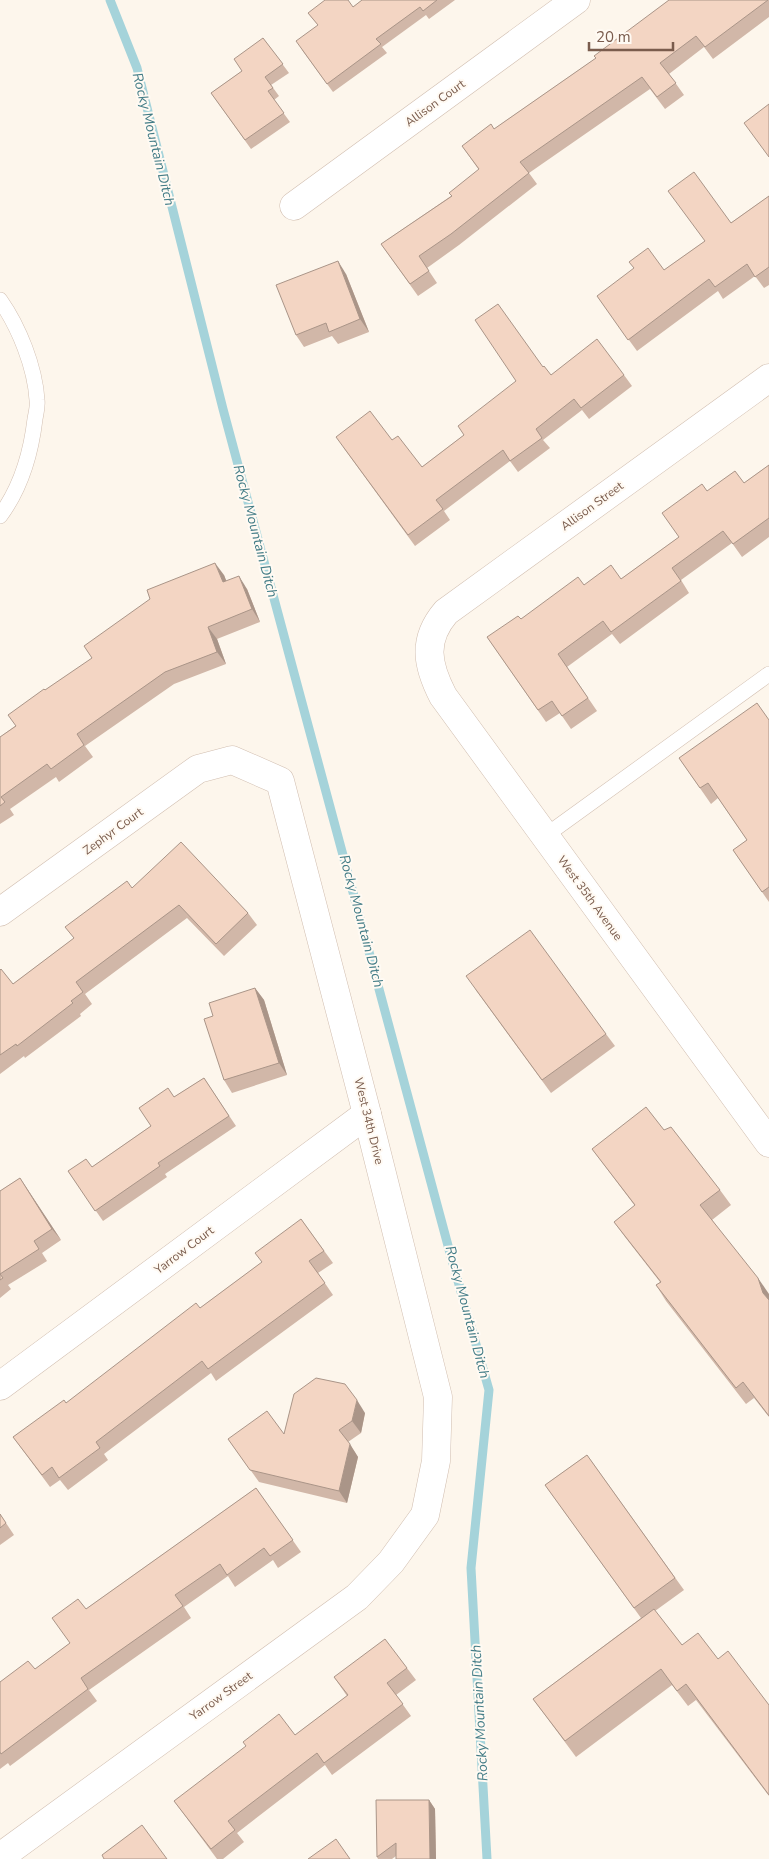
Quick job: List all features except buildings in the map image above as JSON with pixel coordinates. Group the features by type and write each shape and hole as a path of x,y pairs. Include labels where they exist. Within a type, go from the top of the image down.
{"street":[{"name":"Allison Court","path":"294,206 576,0"},
{"name":"Allison Street","path":"430,646 431,635 436,624 446,612 769,378"},
{"name":"West 35th Avenue","path":"430,646 429,662 443,696 545,836 764,1127"},
{"name":"Zephyr Court","path":"0,912 198,769 232,760"},
{"name":"West 34th Drive","path":"232,760 280,781 367,1114 438,1397 436,1461 425,1515"},
{"name":"Yarrow Court","path":"0,1386 367,1114"},
{"name":"Yarrow Street","path":"0,1858 357,1597 392,1562 425,1515"}],"lane":[{"path":"0,300 12,317 28,356 37,401 32,440 20,478 0,516"},
{"path":"545,836 769,674"}],"waterway":[{"name":"Rocky Mountain Ditch","path":"110,0 137,68 223,409 450,1253 489,1390 471,1568 487,1859"}]}
